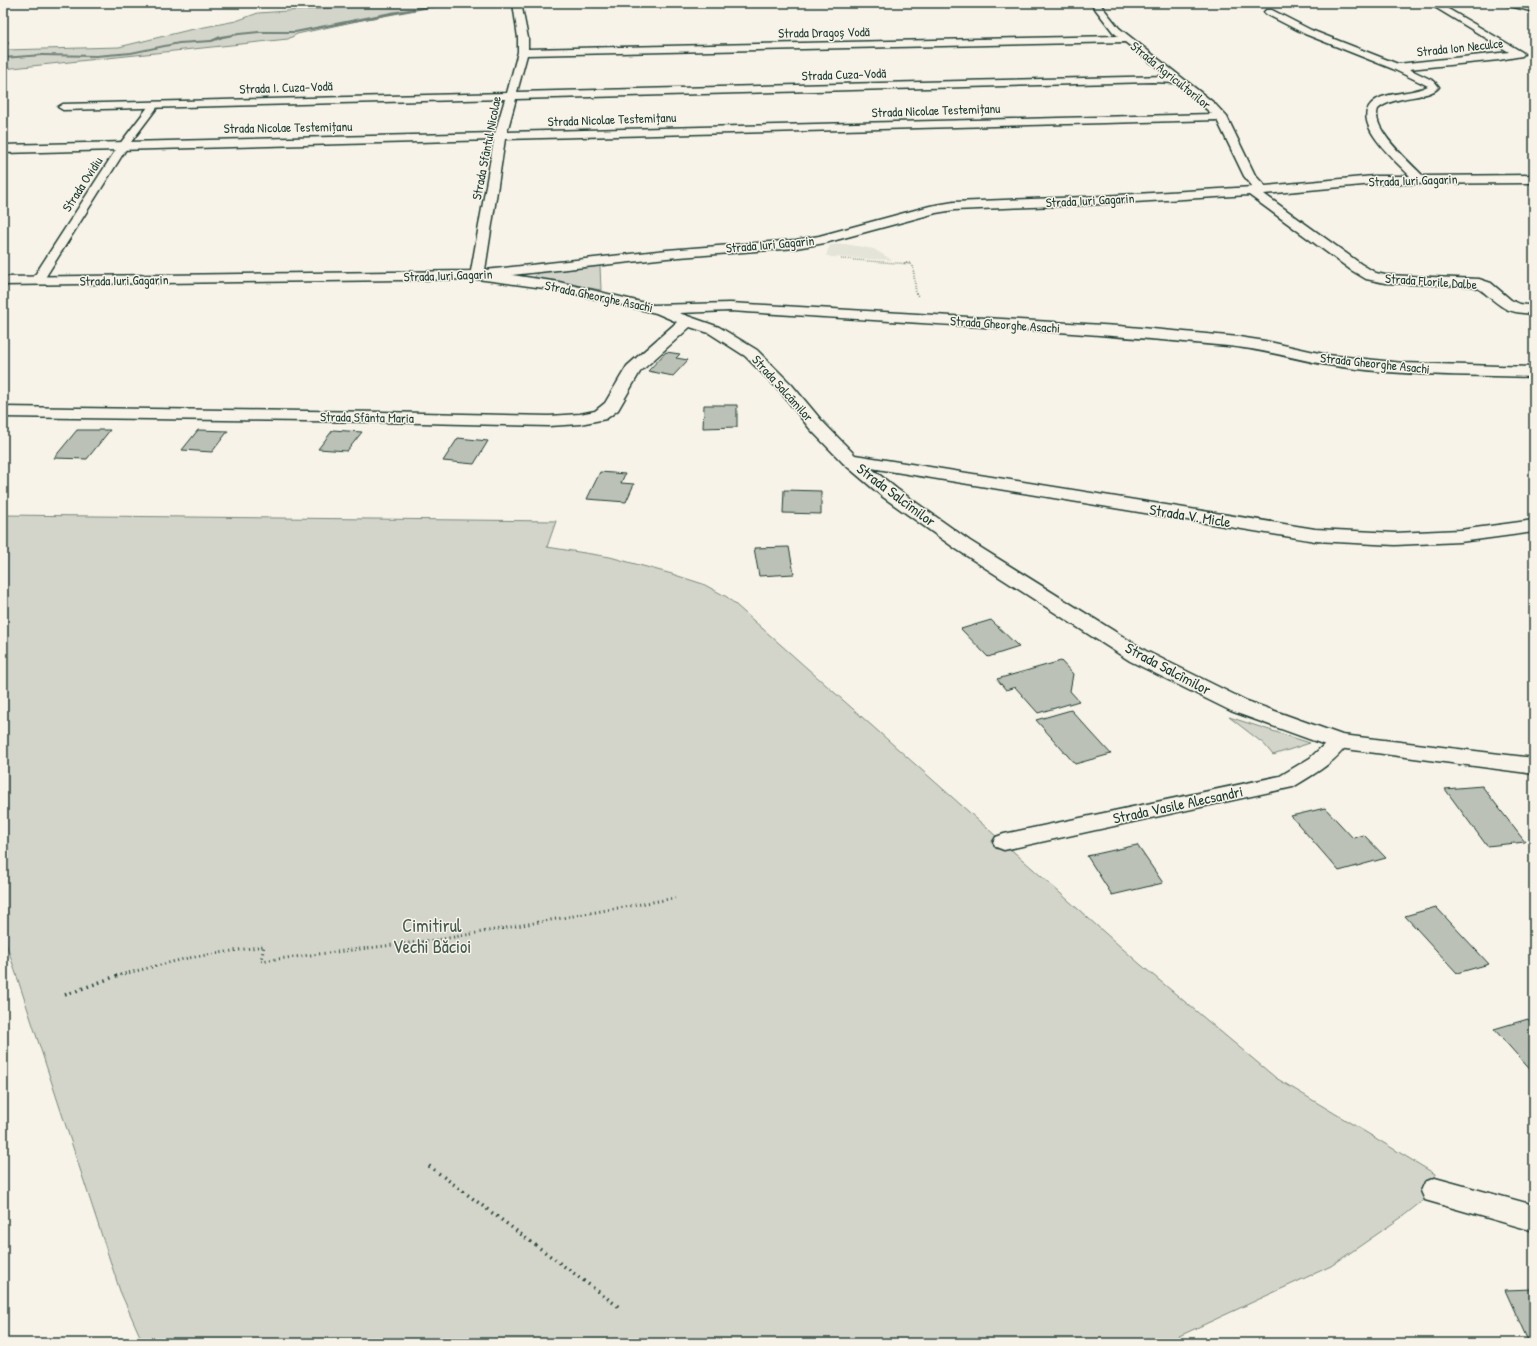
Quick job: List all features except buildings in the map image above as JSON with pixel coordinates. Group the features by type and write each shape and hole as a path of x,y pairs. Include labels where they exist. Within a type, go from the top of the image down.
{"street":[{"name":"Strada Sfântul Nicolae","path":"477,275 500,136 523,52 523,38 517,3"},
{"name":"Strada Ion Neculce","path":"1397,67 1519,54 1432,3"},
{"path":"1509,3 1534,9"},
{"name":"Strada Agricultorilor","path":"1097,6 1116,30 1180,80 1221,116 1257,190"},
{"name":"Strada Ion Neculce","path":"1269,12 1308,32 1397,67 1430,83 1434,87 1429,90 1386,100 1375,106 1371,113 1372,122 1378,133 1419,179"},
{"name":"Strada Dragoș Vodă","path":"523,52 1127,39"},
{"name":"Strada Cuza-Vodă","path":"510,97 1144,79 1180,80"},
{"name":"Strada I. Cuza-Vodă","path":"63,107 510,97"},
{"name":"Strada Nicolae Testemițanu","path":"3,149 1221,116"},
{"name":"Strada Iuri Gagarin","path":"3,281 477,275 667,254 811,242 935,209 954,206 1085,201 1257,190 1374,180 1534,179"},
{"name":"Strada Florile Dalbe","path":"1257,190 1356,267 1371,276 1385,279 1474,282 1486,286 1506,304 1517,308 1534,310"},
{"name":"Strada Gheorghe Asachi","path":"477,275 559,286 653,309 730,307 1119,330 1246,343 1335,361 1403,368 1534,372"},
{"path":"653,309 687,321"},
{"name":"Strada Sfânta Maria","path":"3,412 549,421 580,419 600,415 612,406 633,369 687,321"},
{"name":"Strada Salcâmilor","path":"687,321 714,330 751,353 786,388 816,425 849,459"},
{"name":"Strada V. Micle","path":"849,459 1315,536 1395,539 1460,536 1534,526"},
{"name":"Strada Salcîmilor","path":"849,459 890,493 963,545 1138,656 1239,706 1338,742 1534,766"}],"lane":[{"name":"Strada Ovidiu","path":"37,281 124,145 154,105"},
{"name":"Strada Vasile Alecsandri","path":"1004,842 1286,782 1317,763 1338,742"},
{"path":"1435,1191 1534,1218"}],"path":[{"path":"811,242 822,256 826,258 909,263 913,266 916,294 920,296"},
{"path":"65,995 121,974 188,958 264,946 261,961 443,939 675,898"},
{"path":"430,1166 619,1307"}],"shaded area":[{"path":"845,244 874,249 892,260 830,257 826,255 830,245"}],"green space":[{"path":"373,3 470,3 427,8 383,16 297,34 288,39 3,69 3,42 9,42 5,50 119,47 189,30 236,21 258,13 361,6"},
{"path":"646,3 961,3 650,7"},
{"path":"600,266 601,290 534,278 538,272"},
{"name":"Cimitirul Vechi Băcioi","path":"3,515 556,521 547,547 610,557 703,584 727,597 1141,965 1276,1078 1435,1174 1435,1191 1402,1217 1331,1266 1164,1343 143,1343 120,1291 3,934"},
{"path":"1229,717 1310,743 1273,755 1264,744"}],"waterway":[{"path":"3,58 42,55 96,56 131,53 179,43 212,41 222,37 239,34 259,32 295,32 391,13 454,3"}]}
